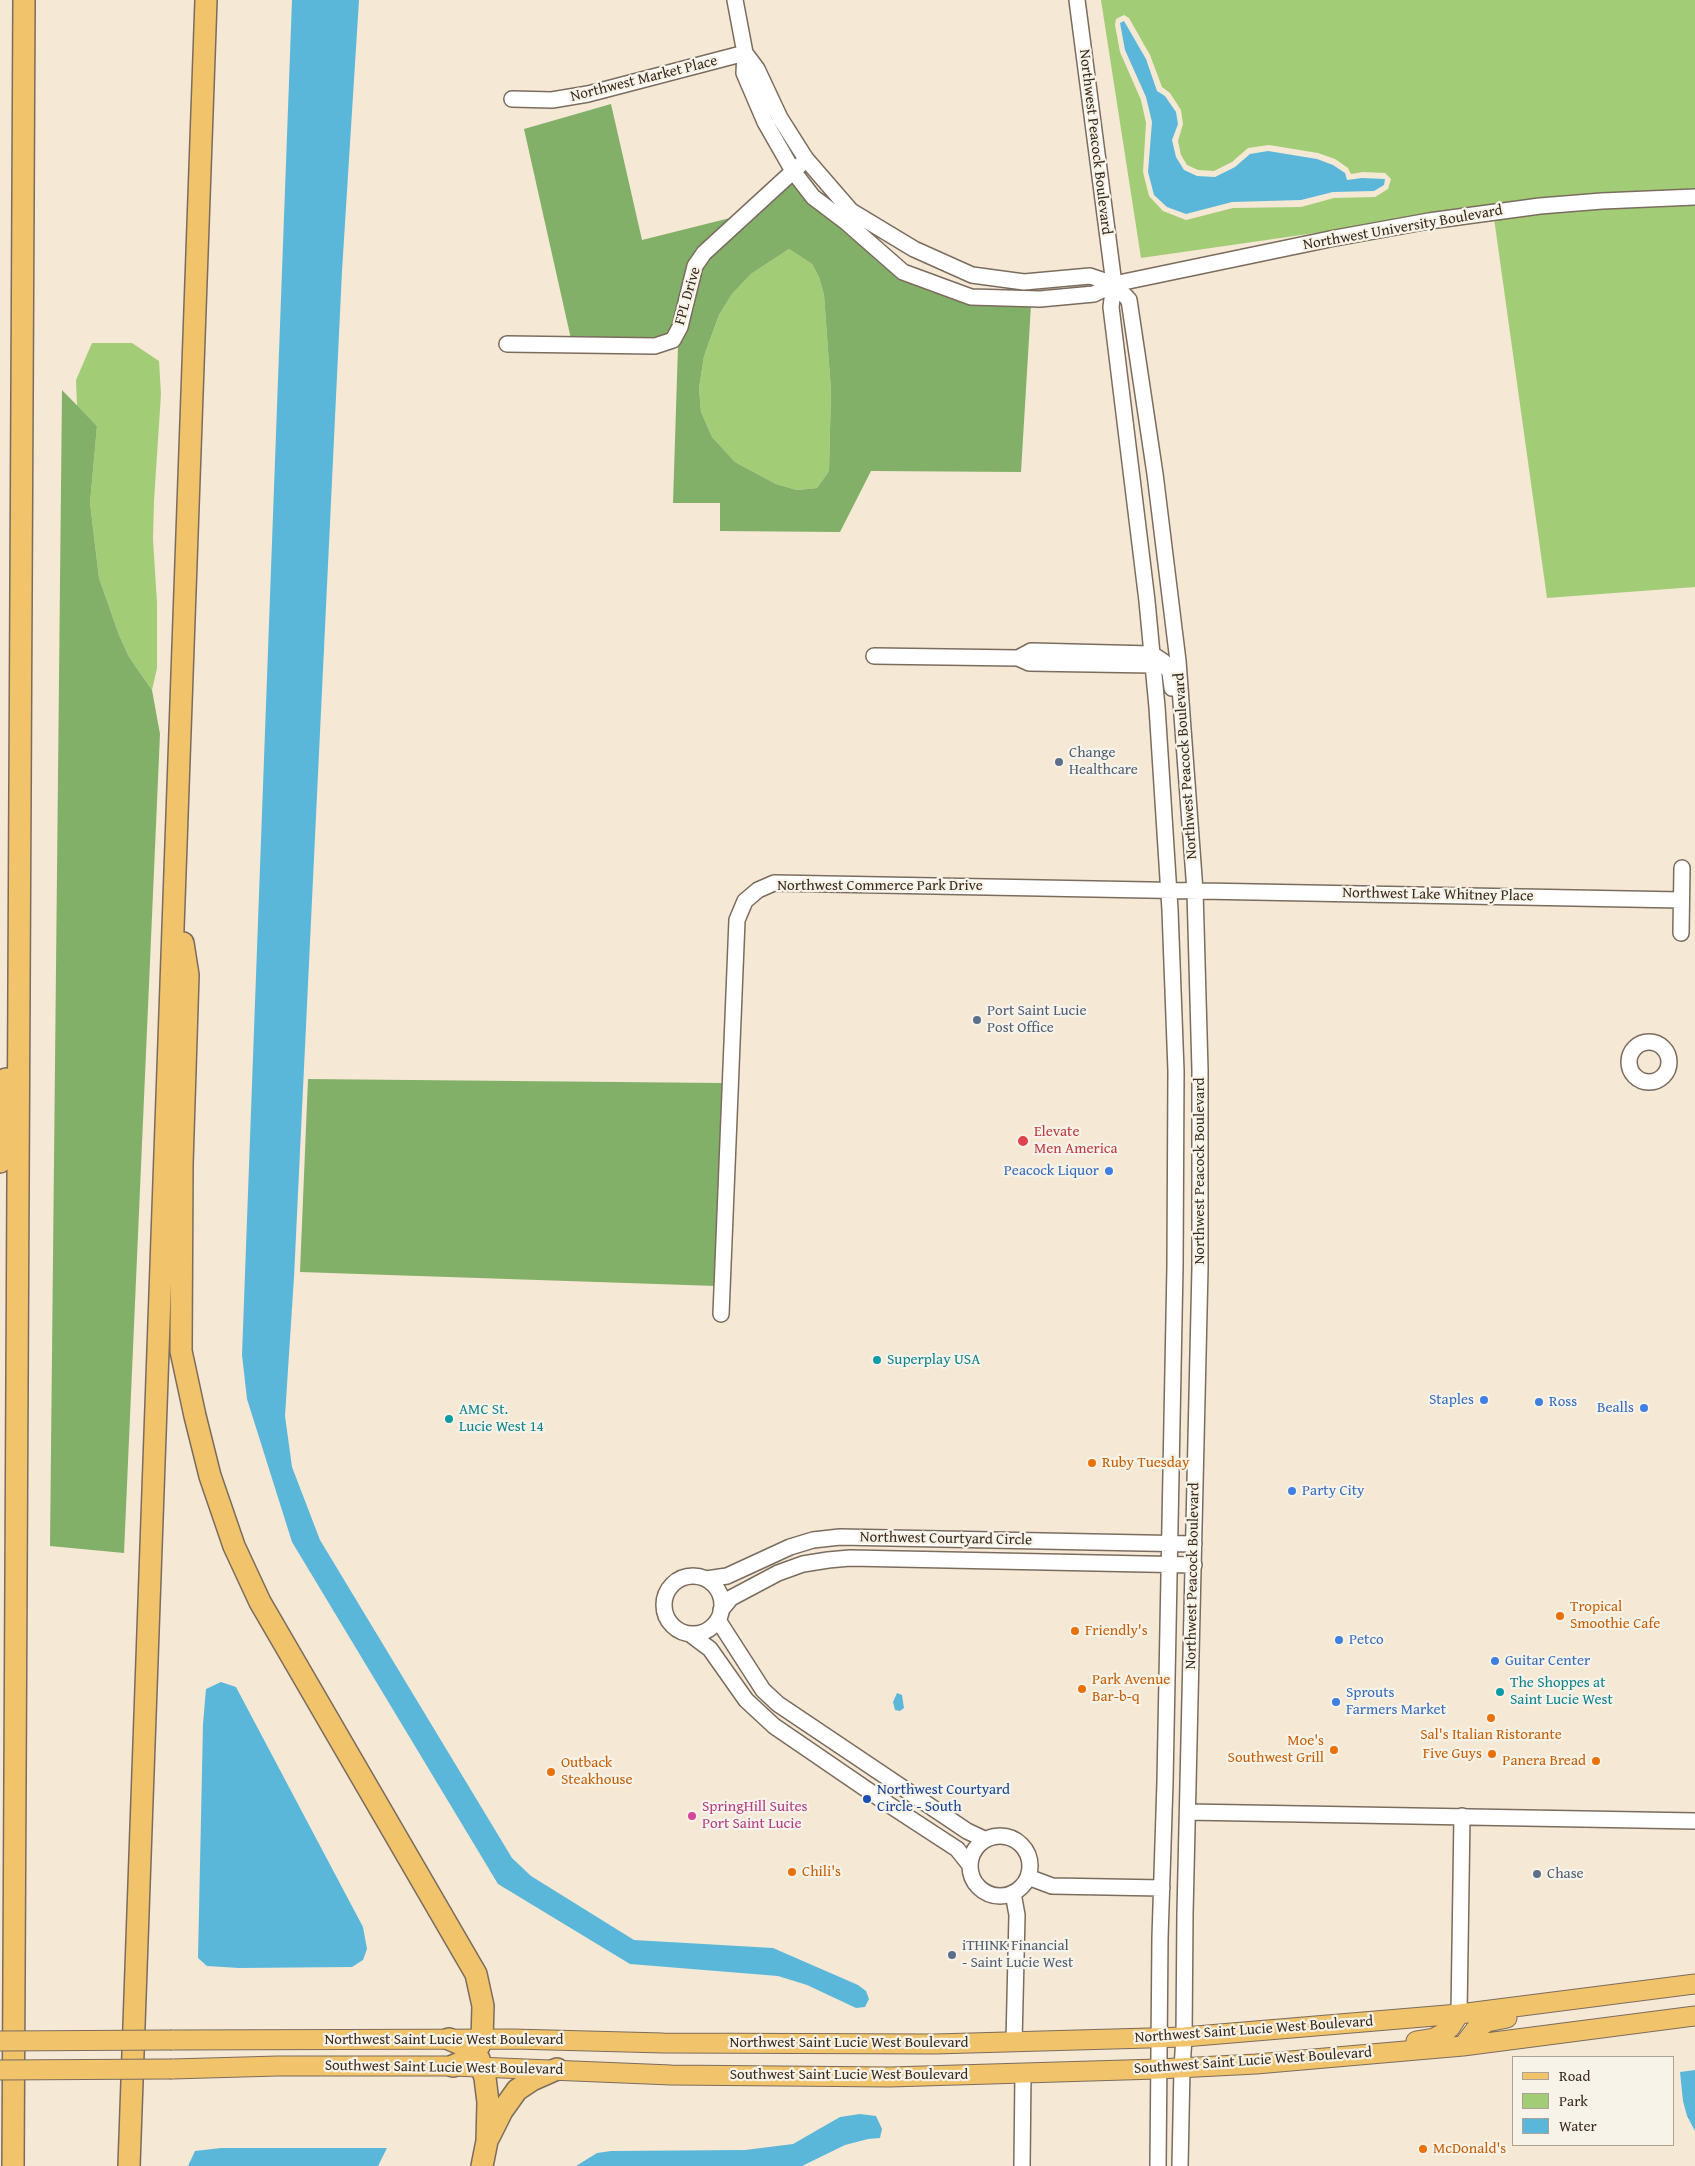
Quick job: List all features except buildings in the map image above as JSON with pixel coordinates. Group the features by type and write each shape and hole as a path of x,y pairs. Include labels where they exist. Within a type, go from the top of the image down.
{"highway":[{"path":"13,2166 24,0"},
{"path":"129,2166 206,0"},
{"path":"175,894 188,975 182,1201 182,1351 210,1476 234,1546 260,1602 476,1974 483,2006 479,2053 488,2102 487,2141 482,2166"},
{"path":"0,1162 7,1063 20,985"},
{"path":"450,2039 479,2053"},
{"path":"453,2066 479,2053"},
{"path":"0,2059 2,2124 7,2166"},
{"path":"487,2141 502,2111 518,2090 532,2080 557,2069"}],"main road":[{"name":"Northwest Saint Lucie West Boulevard","path":"479,2053 663,2042 935,2044 1184,2037 1459,2014 1695,1984"},
{"path":"1463,2046 1475,2030 1487,2022 1654,1999 1668,1988"},
{"path":"1256,2064 1276,2054 1434,2038 1450,2028 1459,2014"},
{"name":"Southwest Saint Lucie West Boulevard","path":"479,2053 557,2069 728,2076 890,2077 1158,2069 1256,2064 1463,2046 1695,2016"},
{"path":"1664,2020 1682,2026 1695,2027"},
{"name":"Northwest Saint Lucie West Boulevard","path":"0,2041 450,2039"},
{"name":"Southwest Saint Lucie West Boulevard","path":"0,2070 278,2066 453,2066"}],"street":[{"name":"Northwest University Boulevard","path":"735,0 745,53 744,73 764,122 793,171 813,197 846,222 903,272 971,298 1040,299 1094,294 1114,284 1330,239 1429,221 1540,206 1695,197"},
{"name":"Northwest Peacock Boulevard","path":"1077,0 1114,284 1111,304 1153,660 1170,890 1176,1071 1170,1544 1158,2069 1158,2166"},
{"name":"Northwest Market Place","path":"512,99 552,100 588,94 745,53"},
{"path":"745,53 757,69 780,118 806,159 851,211 914,249 972,275 1024,282 1090,276 1114,284"},
{"name":"FPL Drive","path":"506,344 655,346 673,340 680,327 695,266 704,253 806,159"},
{"name":"Northwest Peacock Boulevard","path":"1114,284 1130,300 1154,464 1178,661 1195,891 1200,1160 1194,1565 1180,2166"},
{"path":"874,656 1018,658 1031,651 1164,662 1170,673 1177,752 1186,772"},
{"path":"1680,933 1682,868"},
{"name":"Northwest Commerce Park Drive","path":"721,1314 735,947 737,920 745,901 758,890 774,883 793,882 1195,891"},
{"name":"Northwest Lake Whitney Place","path":"1195,891 1681,900"},
{"name":"Northwest Courtyard Circle","path":"706,1579 727,1576 790,1546 814,1540 840,1538 1194,1544"},
{"path":"1024,1540 1024,1561"},
{"name":"Northwest Courtyard Circle","path":"720,1615 731,1598 778,1573 804,1564 828,1560 1024,1561 1194,1565"},
{"path":"690,1634 700,1633 709,1629 720,1615 722,1599 718,1590 706,1579 695,1576 680,1580 667,1592 664,1602 668,1619 675,1627 690,1634 710,1649 737,1689 774,1726 957,1849 969,1864 971,1875 983,1892 1001,1896 1013,1893 1023,1886 1028,1877 1030,1858 1020,1842 1001,1835 984,1839 975,1848 969,1864"},
{"path":"720,1615 763,1690 778,1704 968,1832 984,1839"},
{"path":"844,1774 855,1756"},
{"path":"1188,1812 1695,1821"},
{"path":"1459,2014 1462,1816"},
{"path":"1028,1877 1052,1886 1162,1888"},
{"path":"1013,1893 1017,1915 1014,2042"},
{"path":"1022,2166 1024,2073"}],"green space":[{"path":"1101,0 1695,0 1695,191 1378,224 1141,258","holes":["1124,15 1129,18 1150,55 1162,87 1170,93 1181,110 1183,124 1178,141 1181,155 1187,165 1198,170 1214,171 1232,162 1248,148 1269,145 1318,153 1335,159 1348,168 1351,174 1363,172 1385,173 1391,179 1388,189 1375,197 1334,198 1301,207 1233,208 1186,220 1163,211 1149,196 1143,172 1146,123 1141,100 1120,52 1115,25 1116,19"]},
{"path":"611,104 642,240 734,217 700,248 676,325 670,334 654,340 571,339 524,129"},
{"path":"793,180 901,278 1031,305 1021,472 871,471 840,532 720,531 720,503 673,503 678,346 675,345 700,268 708,257","holes":["789,249 812,264 819,277 824,295 831,391 829,471 817,488 797,490 776,484 735,462 712,437 701,412 699,388 704,356 719,315 732,294 751,274"]},
{"path":"1695,203 1695,587 1547,598 1494,218 1541,212"},
{"path":"789,249 812,264 819,277 824,295 831,391 829,471 817,488 797,490 776,484 735,462 712,437 701,412 699,388 704,356 719,315 732,294 751,274"},
{"path":"92,343 132,343 159,361 161,394 153,539 157,603 157,668 152,690 129,657 119,635 99,578 90,503 97,426 77,406 76,380"},
{"path":"62,390 97,426 90,503 99,578 119,635 129,657 152,690 160,734 124,1553 50,1546"},
{"path":"308,1079 722,1083 716,1286 300,1272"}],"water":[{"path":"292,0 359,0 342,271 294,1277 285,1416 292,1467 320,1540 512,1858 531,1876 634,1940 773,1948 858,1985 866,1991 869,1999 865,2007 856,2008 807,1985 778,1976 630,1964 498,1884 292,1542 247,1399 242,1355"},
{"path":"1124,21 1146,59 1157,91 1165,96 1176,112 1178,124 1172,140 1176,157 1184,170 1197,176 1215,177 1235,167 1250,154 1268,151 1317,159 1333,165 1345,173 1347,180 1362,178 1385,179 1384,185 1374,191 1333,192 1301,200 1232,202 1186,214 1167,207 1154,195 1148,172 1152,122 1146,97 1125,50 1120,23"},
{"path":"221,1682 236,1687 363,1927 367,1949 363,1960 352,1967 239,1968 207,1966 198,1958 203,1724 206,1689"},
{"path":"897,1693 902,1695 904,1708 900,1711 895,1710 893,1702"},
{"path":"1695,2070 1695,2131 1687,2116 1683,2101 1680,2072"},
{"path":"860,2114 876,2116 882,2129 880,2138 845,2145 802,2166 576,2166 597,2153 611,2151 745,2150 793,2144 840,2117"},
{"path":"221,2148 387,2148 378,2166 188,2166 195,2151"}],"place":[{"name":"Change Healthcare","path":"1059,762"},
{"name":"Port Saint Lucie Post Office","path":"977,1020"},
{"name":"Elevate Men America","path":"1023,1141"},
{"name":"Peacock Liquor","path":"1109,1171"},
{"name":"Superplay USA","path":"877,1360"},
{"name":"Staples","path":"1484,1400"},
{"name":"Ross","path":"1539,1402"},
{"name":"Bealls","path":"1644,1408"},
{"name":"AMC St. Lucie West 14","path":"449,1419"},
{"name":"Ruby Tuesday","path":"1092,1463"},
{"name":"Party City","path":"1292,1491"},
{"name":"Tropical Smoothie Cafe","path":"1560,1616"},
{"name":"Friendly's","path":"1075,1631"},
{"name":"Petco","path":"1339,1640"},
{"name":"Guitar Center","path":"1495,1661"},
{"name":"Park Avenue Bar-b-q","path":"1082,1689"},
{"name":"The Shoppes at Saint Lucie West","path":"1500,1692"},
{"name":"Sprouts Farmers Market","path":"1336,1702"},
{"name":"Sal's Italian Ristorante","path":"1491,1718"},
{"name":"Moe's Southwest Grill","path":"1334,1750"},
{"name":"Five Guys","path":"1492,1754"},
{"name":"Panera Bread","path":"1596,1761"},
{"name":"Outback Steakhouse","path":"551,1772"},
{"name":"Northwest Courtyard Circle - South","path":"867,1799"},
{"name":"SpringHill Suites Port Saint Lucie","path":"692,1816"},
{"name":"Chili's","path":"792,1872"},
{"name":"Chase","path":"1537,1874"},
{"name":"iTHINK Financial - Saint Lucie West","path":"952,1955"},
{"name":"McDonald's","path":"1423,2149"}]}
